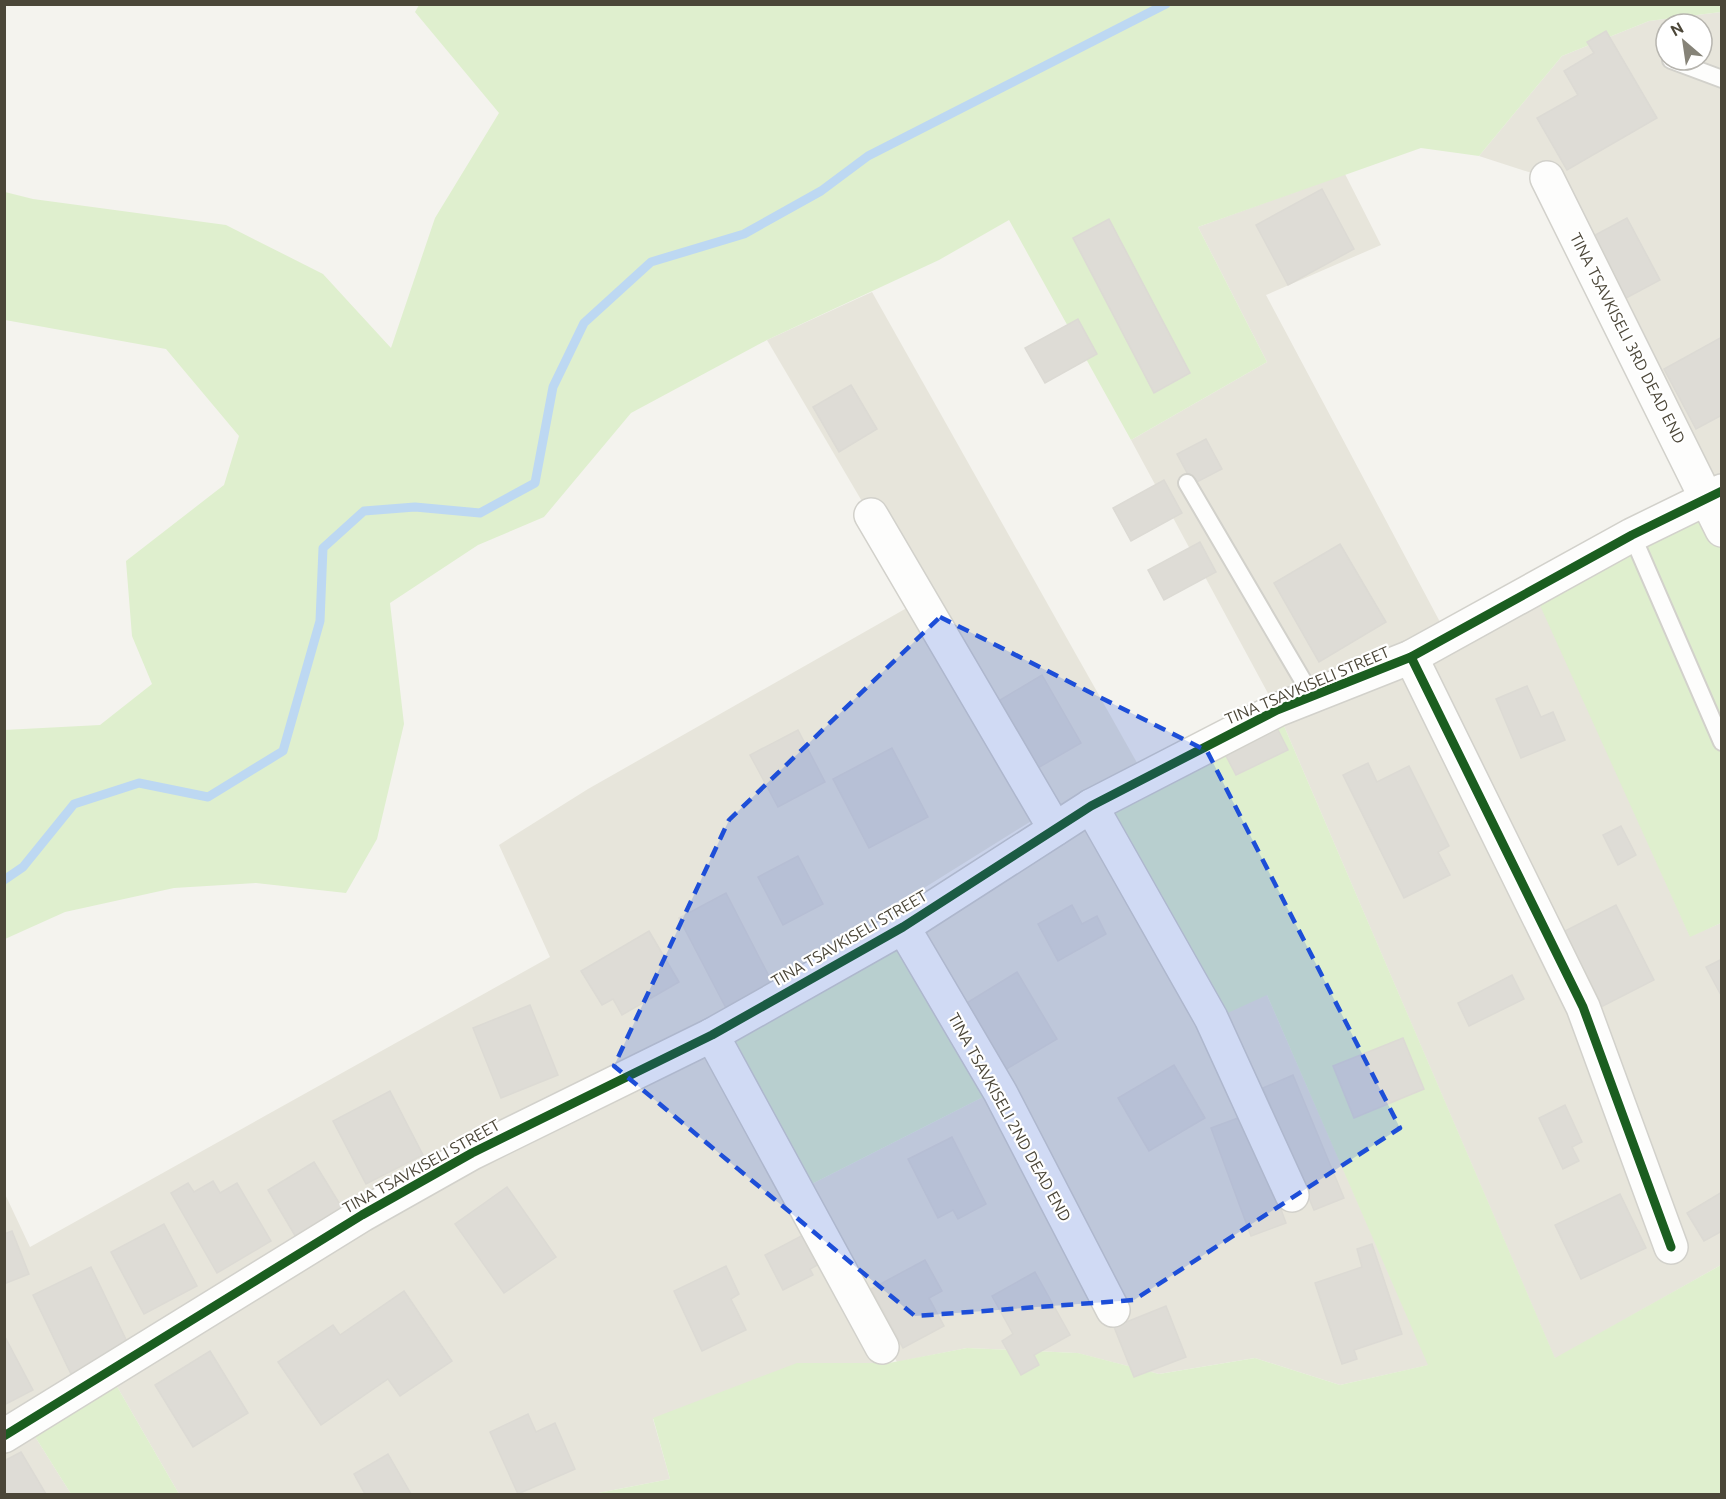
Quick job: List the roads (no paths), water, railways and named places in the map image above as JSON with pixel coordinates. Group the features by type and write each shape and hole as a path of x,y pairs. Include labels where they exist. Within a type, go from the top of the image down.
{"street":[{"name":"TINA TSAVKISELI 3RD DEAD END","path":"1547,178 1715,495 1722,530"},
{"name":"TINA TSAVKISELI STREET","path":"4,1436 219,1301 442,1170 712,1035 903,927 1091,806 1277,710 1411,657 1632,535 1715,495"},
{"path":"871,515 1055,829"},
{"path":"1411,657 1583,1007 1671,1247"},
{"path":"1091,806 1211,1018 1292,1195"},
{"name":"TINA TSAVKISELI 2ND DEAD END","path":"903,927 1000,1092 1113,1310"},
{"path":"712,1035 882,1347"}],"lane":[{"path":"1703,72 1722,79"},
{"path":"1187,483 1312,696"},
{"path":"1632,535 1722,742"}],"waterway":[{"path":"4,880 23,867 74,804 139,783 208,797 283,751 320,621 323,548 364,511 415,507 480,513 535,483 553,387 584,323 651,262 744,234 821,191 868,156 1166,4"}]}
